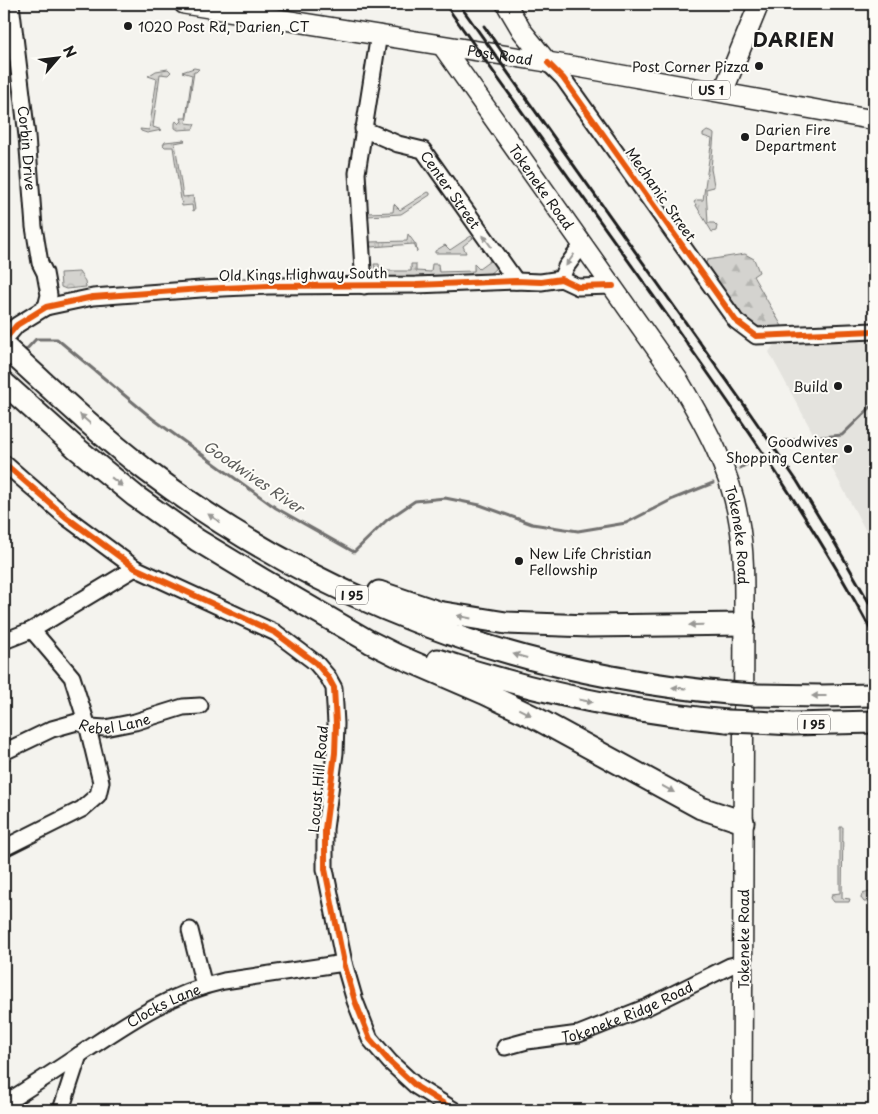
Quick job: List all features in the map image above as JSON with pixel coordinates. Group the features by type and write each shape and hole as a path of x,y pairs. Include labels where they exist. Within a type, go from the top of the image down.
{"highway":[{"name":"I 95","path":"4,346 102,434 146,470 240,535 343,591 413,621 485,646 556,666 670,687 755,695 871,695"},
{"name":"I 95","path":"9,388 75,447 135,496 197,540 263,580 365,631 436,659 490,677 546,692 612,706 659,713 727,721 792,724 874,722"},
{"path":"240,535 392,597 431,610 472,618 506,623 541,625 744,624"},
{"path":"263,580 370,642 532,716 701,808 743,822"}],"main road":[{"name":"Post Road","path":"184,4 379,34 443,47 548,62 874,120"},
{"path":"506,4 522,31 548,62"},
{"path":"723,92 759,4"},
{"name":"Tokeneke Road","path":"443,47 679,381 696,410 724,470 735,503 741,538 744,624 742,1110"}],"street":[{"name":"Corbin Drive","path":"11,4 27,136 31,198 40,263 45,273 49,295 46,307"},
{"path":"364,286 357,173 379,34"},
{"name":"Mechanic Street","path":"548,62 563,78 736,321 756,336 874,331"},
{"name":"Center Street","path":"363,129 398,144 423,150 516,281"},
{"path":"561,279 566,267 583,244"},
{"name":"Old Kings Highway South","path":"4,340 17,325 46,307 93,297 201,288 416,286 516,281 541,282 561,279 578,287 613,286"},
{"name":"Locust Hill Road","path":"4,463 66,516 135,568 276,633 316,663 328,677 334,688 336,724 335,753 326,829 325,869 344,963 355,1001 370,1039 390,1062 418,1087 454,1110"},
{"path":"4,641 32,630 135,568"},
{"path":"4,848 82,808 98,795 101,782 87,724 72,677 32,630"},
{"name":"Rebel Lane","path":"4,752 52,729 77,722 91,727 105,728 134,722 183,707 200,706"},
{"path":"190,930 204,986"},
{"name":"Clocks Lane","path":"4,1104 127,1022 172,998 224,981 344,963"},
{"name":"Tokeneke Ridge Road","path":"505,1047 527,1041 579,1034 647,1007 722,970 743,963"},
{"path":"61,1110 79,1055"}],"shaded area":[{"name":"Goodwives Shopping Center","path":"839,339 874,341 874,546 769,352 776,342"}],"green space":[{"path":"194,68 199,69 194,72 186,123 195,124 193,129 178,130 175,128 176,121 179,124 182,121 181,118 186,118 192,75 182,72"},
{"path":"168,69 171,72 168,75 160,74 153,127 162,130 147,133 141,131 140,129 149,130 157,79 148,76 156,71"},
{"path":"707,131 714,134 711,169 714,187 706,189 708,223 714,223 717,226 716,231 712,232 694,202 703,200 712,139 703,136"},
{"path":"184,140 175,143 183,197 193,196 195,210 193,211 192,205 182,206 173,147 165,147 163,145 165,142"},
{"path":"428,192 430,195 401,214 368,216 367,213 393,212 394,204 400,210"},
{"path":"408,234 416,245 417,252 414,244 371,247 370,242 407,241"},
{"path":"471,236 473,238 463,246 466,253 435,253 435,251 445,245 450,250"},
{"path":"745,254 754,259 759,272 753,276 783,328 753,326 742,316 705,266 707,260"},
{"path":"491,257 496,263 495,269 484,276 383,277 376,273 374,264 379,264 380,271 411,271 411,264 416,264 416,271 431,272 432,264 438,264 439,272 474,271 474,264 479,269 490,261 489,258"},
{"path":"79,272 85,281 86,287 66,289 61,287 60,273"},
{"path":"840,827 843,827 842,898 850,899 849,902 834,902 831,898 832,894 840,893"},
{"path":"874,827 874,898 871,902 864,902 861,898 862,894 870,892 870,828"}],"waterway":[{"name":"Goodwives River","path":"23,353 36,339 57,339 153,419 276,508 354,552 387,520 415,501 445,498 480,505 532,524 578,531 626,523 673,499 713,483"},
{"name":"Goodwives River","path":"4,372 13,363"},
{"name":"Goodwives River","path":"784,441 842,435 874,404"},
{"name":"Goodwives River","path":"740,468 762,456"}],"railway":[{"path":"445,4 755,441 829,556 874,636"},
{"path":"459,4 797,481 874,611"},
{"path":"484,26 507,59"}],"cycle path":[{"path":"548,63 563,78 736,321 756,336 874,331"},
{"path":"4,340 17,325 46,307 93,297 268,286 416,285 516,281 541,282 561,279 578,287 613,286"},
{"path":"4,463 66,517 135,568 276,633 316,663 328,677 334,688 336,724 335,753 325,829 325,869 344,963 355,1001 370,1039 390,1062 417,1087 454,1110"}],"place":[{"name":"1020 Post Rd, Darien, CT","path":"128,26"},
{"name":"Post Corner Pizza","path":"759,66"},
{"name":"Darien Fire Department","path":"745,137"},
{"name":"Build","path":"838,386"},
{"name":"Goodwives Shopping Center","path":"848,449"},
{"name":"New Life Christian Fellowship","path":"519,561"}],"district":[{"name":"DARIEN","path":"794,39"}]}
